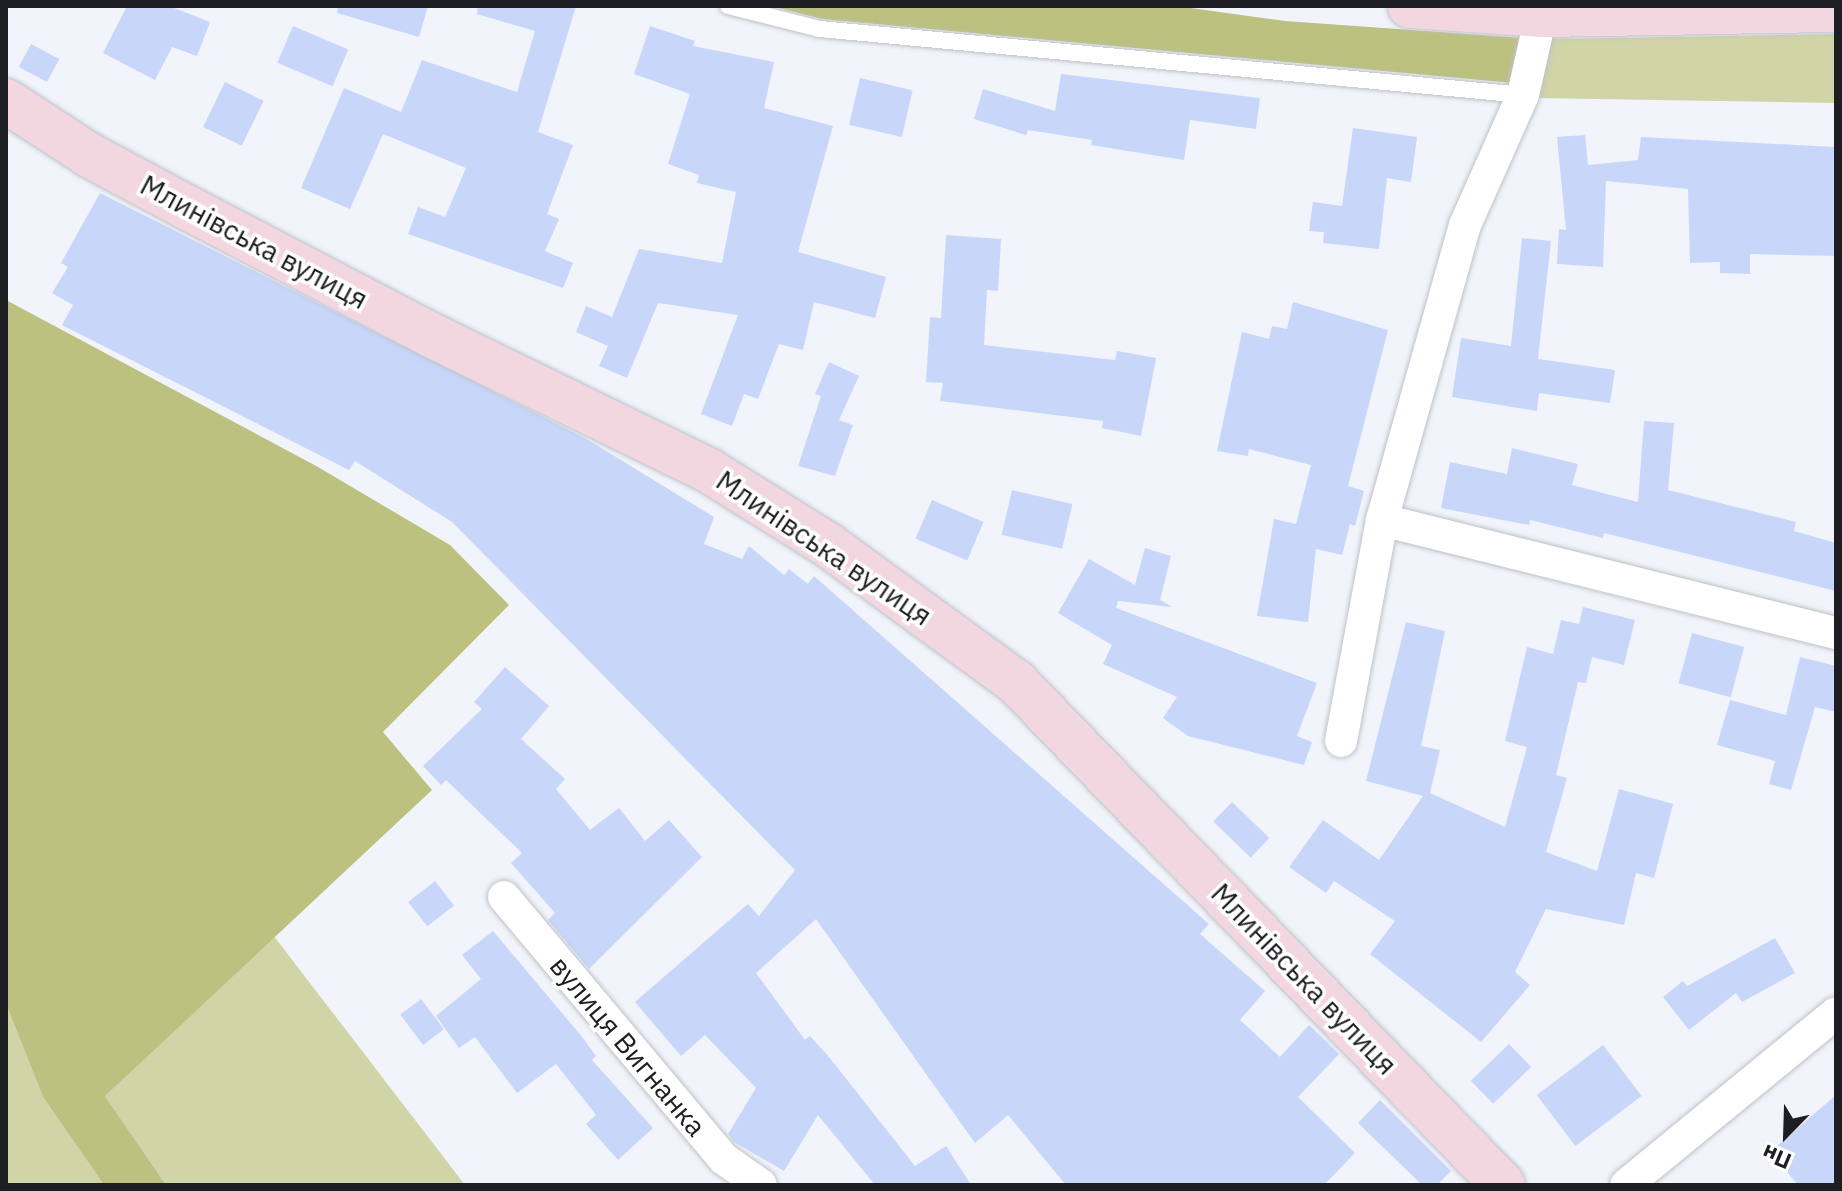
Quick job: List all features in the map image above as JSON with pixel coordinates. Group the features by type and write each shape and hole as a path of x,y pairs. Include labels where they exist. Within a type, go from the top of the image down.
{"main road":[{"path":"1410,6 1541,15 1836,10"},
{"name":"Млинівська вулиця","path":"6,101 89,155 215,222 708,470 878,581 1016,682 1503,1185"}],"street":[{"path":"1341,741 1382,520 1465,225 1523,95 1541,15"},
{"path":"1382,520 1836,633"},
{"name":"вулиця Вигнанка","path":"504,897 724,1159 761,1185"},
{"path":"1626,1185 1836,1013"}],"lane":[{"path":"728,6 820,29 1523,95"}],"green space":[{"path":"770,6 1176,6 1285,21 1524,38 1513,83 822,19"},
{"path":"1836,34 1836,103 1535,98 1548,39"},
{"path":"6,300 318,467 450,545 509,605 383,732 432,790 105,1096 166,1185 104,1185 43,1097 6,1004"},
{"path":"273,935 465,1185 166,1185 105,1096"},
{"path":"6,1004 43,1097 104,1185 6,1185"}],"building":[{"path":"127,6 169,6 210,22 197,56 172,47 155,80 103,53"},
{"path":"338,6 428,6 419,37 337,13"},
{"path":"478,6 576,6 538,132 573,145 547,214 559,219 545,251 573,263 563,288 408,234 418,207 445,217 466,168 383,134 350,209 301,188 344,88 401,112 422,60 517,92 535,31 477,14"},
{"path":"293,26 348,49 333,86 277,63"},
{"path":"650,26 695,41 693,46 774,62 764,108 833,126 798,252 886,277 875,318 814,302 803,350 779,344 758,399 744,394 732,426 701,414 738,315 658,303 627,378 599,366 608,346 576,332 586,306 612,317 639,249 722,263 736,192 697,183 699,175 668,164 690,94 634,74"},
{"path":"31,44 59,59 47,82 19,67"},
{"path":"1061,74 1260,98 1256,129 1190,120 1184,160 1091,145 1092,140 1028,130 1026,135 974,119 983,89 1055,111"},
{"path":"860,78 913,90 902,137 849,125"},
{"path":"225,82 264,101 242,146 203,127"},
{"path":"1353,128 1417,137 1411,182 1387,178 1379,249 1323,243 1324,232 1309,231 1313,202 1342,206"},
{"path":"1585,135 1588,165 1638,160 1641,137 1836,147 1836,256 1750,254 1750,274 1720,273 1720,262 1690,263 1688,189 1606,181 1603,267 1557,264 1559,229 1566,230 1557,137"},
{"path":"100,193 585,438 714,517 704,544 742,559 749,546 784,575 789,569 808,584 814,576 1209,924 1200,934 1265,991 1240,1020 1280,1057 1309,1025 1339,1054 1298,1097 1355,1153 1324,1185 1066,1185 1008,1115 975,1143 816,919 756,973 805,1040 810,1036 829,1057 915,1166 946,1146 971,1185 875,1185 818,1115 784,1171 734,1142 728,1134 756,1088 705,1035 681,1056 635,1002 748,904 759,916 795,870 452,522 355,461 349,470 62,325 73,305 52,293 68,267 61,263"},
{"path":"946,235 1001,239 998,291 987,290 984,345 1115,360 1117,351 1156,358 1141,436 1102,428 1103,421 940,401 943,383 926,382 930,317 941,318"},
{"path":"1522,238 1551,241 1538,359 1615,370 1610,403 1539,393 1537,411 1452,397 1461,338 1511,346"},
{"path":"1293,302 1388,330 1348,486 1364,491 1355,526 1350,524 1342,555 1316,549 1308,622 1257,616 1274,519 1296,524 1311,465 1249,449 1248,456 1217,451 1242,332 1269,339 1272,326 1287,329"},
{"path":"829,362 859,376 839,420 853,425 835,476 798,466 821,396 815,394"},
{"path":"1644,421 1674,423 1668,490 1796,522 1794,531 1836,543 1836,591 1604,533 1603,538 1530,520 1529,525 1441,508 1450,462 1507,474 1512,448 1578,464 1572,485 1638,502"},
{"path":"1012,490 1072,504 1062,549 1002,535"},
{"path":"932,500 984,522 967,561 916,539"},
{"path":"1145,548 1171,556 1160,600 1172,607 1118,601 1116,608 1317,683 1297,736 1312,742 1304,765 1188,736 1163,718 1177,697 1103,664 1112,645 1058,613 1089,559 1135,585"},
{"path":"1583,607 1635,620 1624,665 1592,657 1586,683 1578,682 1556,775 1567,778 1546,852 1597,871 1619,789 1673,804 1654,878 1636,873 1624,925 1546,909 1515,972 1530,985 1481,1042 1370,954 1395,921 1334,881 1326,893 1289,867 1323,820 1379,860 1423,796 1366,781 1406,622 1445,631 1421,746 1440,750 1430,793 1505,827 1527,747 1505,741 1527,647 1553,654 1561,620 1579,624"},
{"path":"1692,633 1744,647 1731,697 1679,683"},
{"path":"1800,657 1836,666 1836,712 1815,707 1791,790 1769,784 1775,761 1717,745 1730,700 1786,715"},
{"path":"505,667 549,706 521,739 565,779 556,789 590,830 619,808 645,841 669,820 702,857 589,969 548,920 555,913 511,863 522,853 446,780 441,785 423,766 482,709 474,702"},
{"path":"1232,802 1269,838 1251,858 1213,821"},
{"path":"435,881 454,905 427,926 408,902"},
{"path":"493,931 583,1038 596,1056 592,1060 653,1128 618,1160 586,1124 596,1115 556,1064 517,1093 475,1037 459,1048 436,1016 481,979 462,955"},
{"path":"1775,938 1795,973 1742,1002 1736,993 1689,1030 1663,997 1683,981 1687,986"},
{"path":"421,999 444,1029 423,1045 400,1015"},
{"path":"1509,1044 1531,1067 1493,1104 1471,1081"},
{"path":"1603,1045 1642,1096 1575,1146 1537,1095"},
{"path":"1836,1095 1836,1185 1798,1185 1770,1152"},
{"path":"1380,1100 1451,1171 1437,1185 1422,1185 1358,1123"}]}
